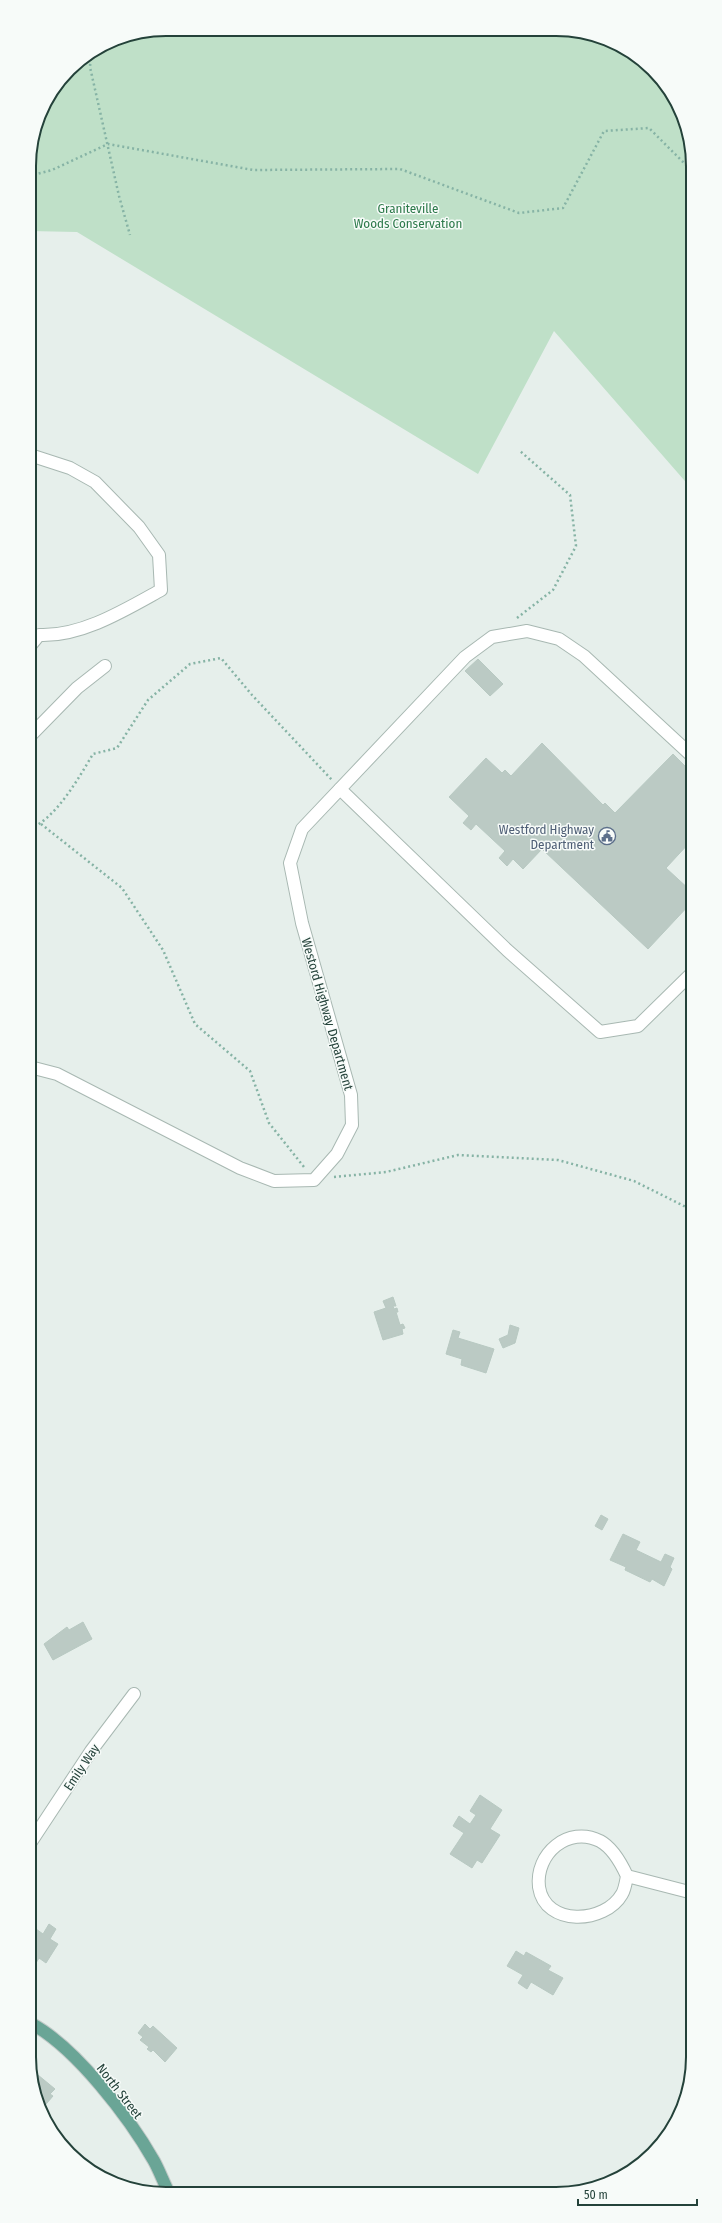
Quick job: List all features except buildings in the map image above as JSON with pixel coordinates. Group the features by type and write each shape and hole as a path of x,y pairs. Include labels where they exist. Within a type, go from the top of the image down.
{"main road":[{"name":"North Street","path":"36,2027 62,2047 93,2076 112,2099 154,2161 166,2187"}],"street":[{"path":"36,457 70,468 95,482 139,526 159,555 160,590 117,616 56,636 39,635 36,639"},
{"name":"Westord Highway Department","path":"314,1180 337,1154 352,1125 351,1095 302,923 290,863 302,829 466,657 492,636 527,631 558,639 584,656 686,750"},
{"path":"36,730 77,688 105,666"},
{"path":"340,789 507,950 600,1032 638,1026 686,979"},
{"path":"36,1069 57,1074 240,1168 274,1181 314,1180"},
{"name":"Emily Way","path":"36,1834 91,1751 134,1694"},
{"path":"583,1836 600,1841 619,1858 627,1876 622,1894 612,1905 588,1917 573,1917 555,1912 547,1905 540,1888 539,1867 549,1851 565,1840 583,1836"},
{"path":"627,1876 686,1891"}],"path":[{"path":"90,60 90,67 119,196 130,235"},
{"path":"36,174 52,170 108,144 253,170 400,169 519,213 563,208 604,131 649,128 686,165"},
{"path":"510,622 553,590 576,546 570,495 520,451"},
{"path":"36,826 41,824 74,786 93,754 117,748 148,700 190,664 221,658 252,695 340,789"},
{"path":"41,824 122,888 163,950 195,1024 250,1071 269,1123 314,1180 386,1172 458,1155 558,1160 634,1181 686,1207"}],"green space":[{"name":"Graniteville Woods Conservation","path":"166,36 565,36 581,38 613,49 642,68 659,87 673,109 684,141 686,166 686,482 554,331 478,474 77,232 36,231 36,157 40,132 49,109 68,80 80,68 101,53 124,43 141,38"}],"place":[{"name":"Westford Highway Department","path":"607,836"}]}
